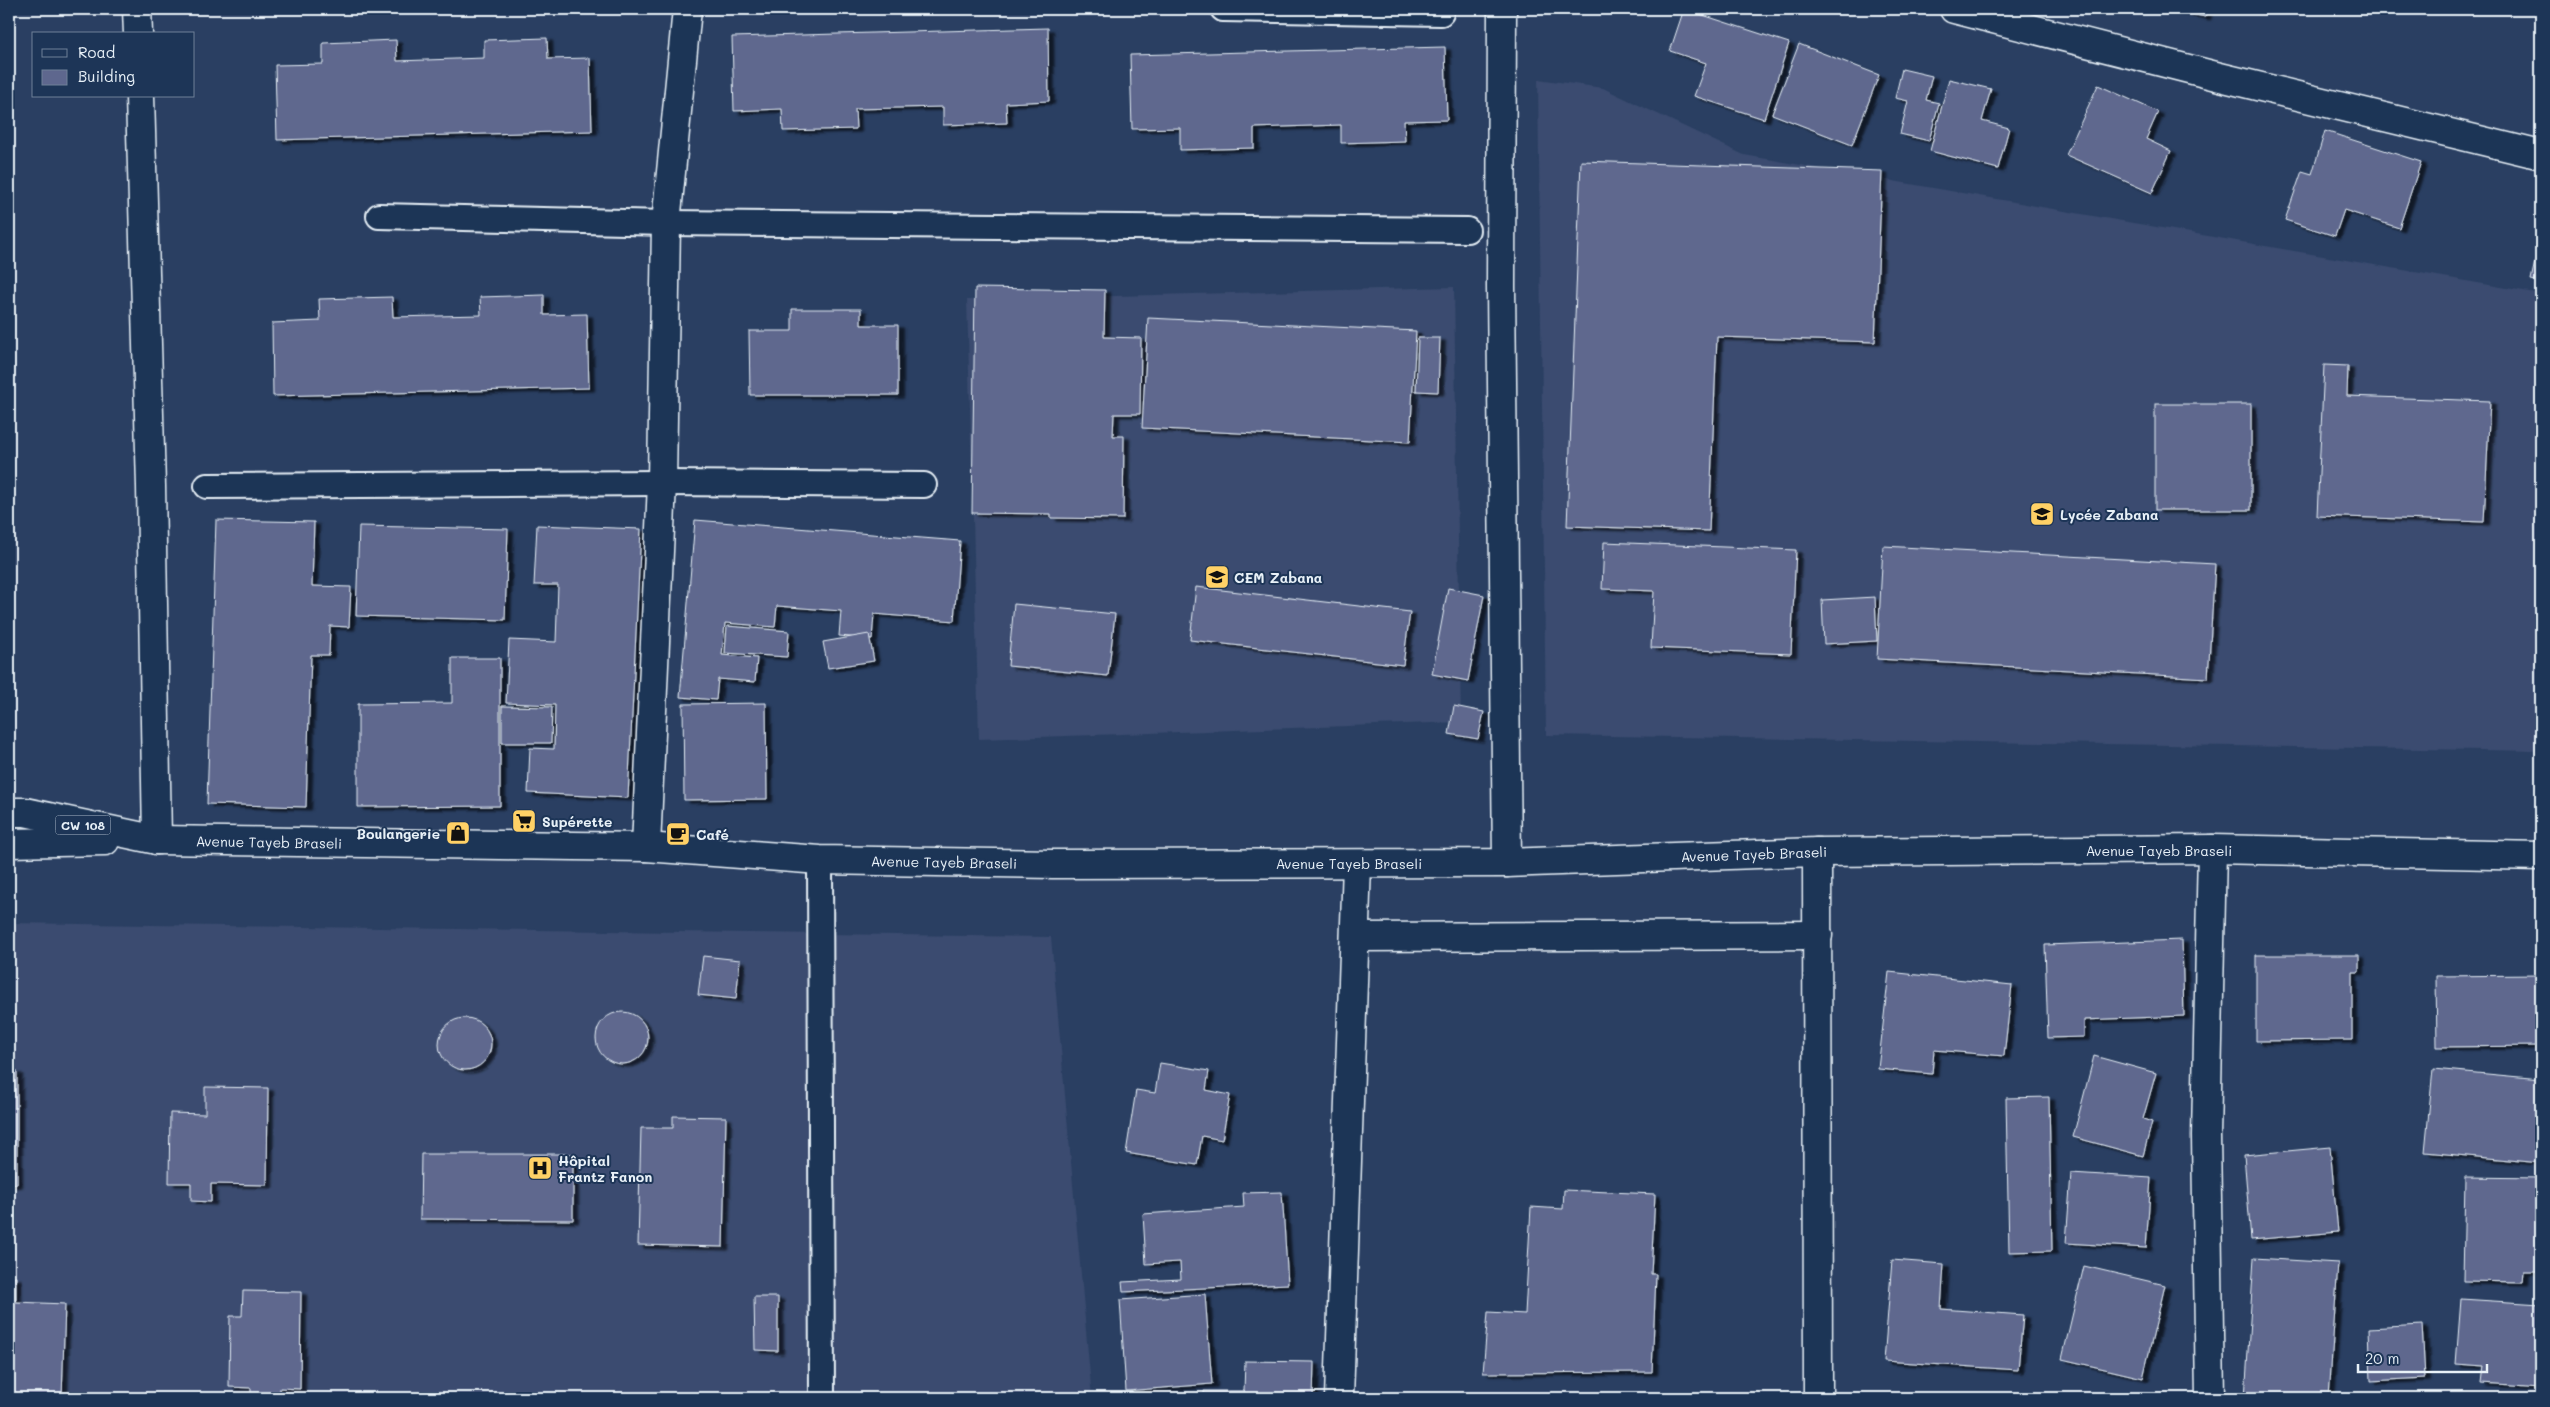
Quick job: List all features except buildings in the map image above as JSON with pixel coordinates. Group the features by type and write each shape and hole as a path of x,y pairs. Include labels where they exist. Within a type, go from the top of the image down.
{"main road":[{"path":"137,9 138,32"},
{"path":"646,847 662,483 666,223 687,9"},
{"path":"1502,9 1501,296 1507,863"},
{"path":"1954,9 2229,80 2541,156"},
{"path":"140,98 151,486 157,840"},
{"name":"CW 108","path":"9,812 25,812 157,840"},
{"name":"Avenue Tayeb Braseli","path":"157,840 646,847 820,860 1053,864 1507,863 1817,852 2212,849 2541,856"},
{"name":"CW 108","path":"9,843 157,840"},
{"path":"2210,1398 2206,1136 2212,849"},
{"path":"1817,852 1818,1398"},
{"path":"1339,1398 1357,864"},
{"path":"1354,937 1818,935"}],"lane":[{"path":"1223,9 1441,13"},
{"path":"379,216 666,223 1467,230"},
{"path":"208,486 662,483 924,485"},
{"path":"820,860 822,1398"}],"shaded area":[{"name":"Lycée Zabana","path":"1538,79 1603,88 1744,155 2541,294 2541,751 1546,735"},
{"name":"CEM Zabana","path":"1454,287 1461,722 979,739 967,300"},
{"name":"Hôpital Frantz Fanon","path":"9,923 1051,937 1092,1398 9,1398"}],"place":[{"name":"Lycée Zabana","path":"2042,514"},
{"name":"CEM Zabana","path":"1217,577"},
{"name":"Supérette","path":"524,821"},
{"name":"Boulangerie","path":"458,833"},
{"name":"Café","path":"678,834"},
{"name":"Hôpital Frantz Fanon","path":"540,1168"}]}
